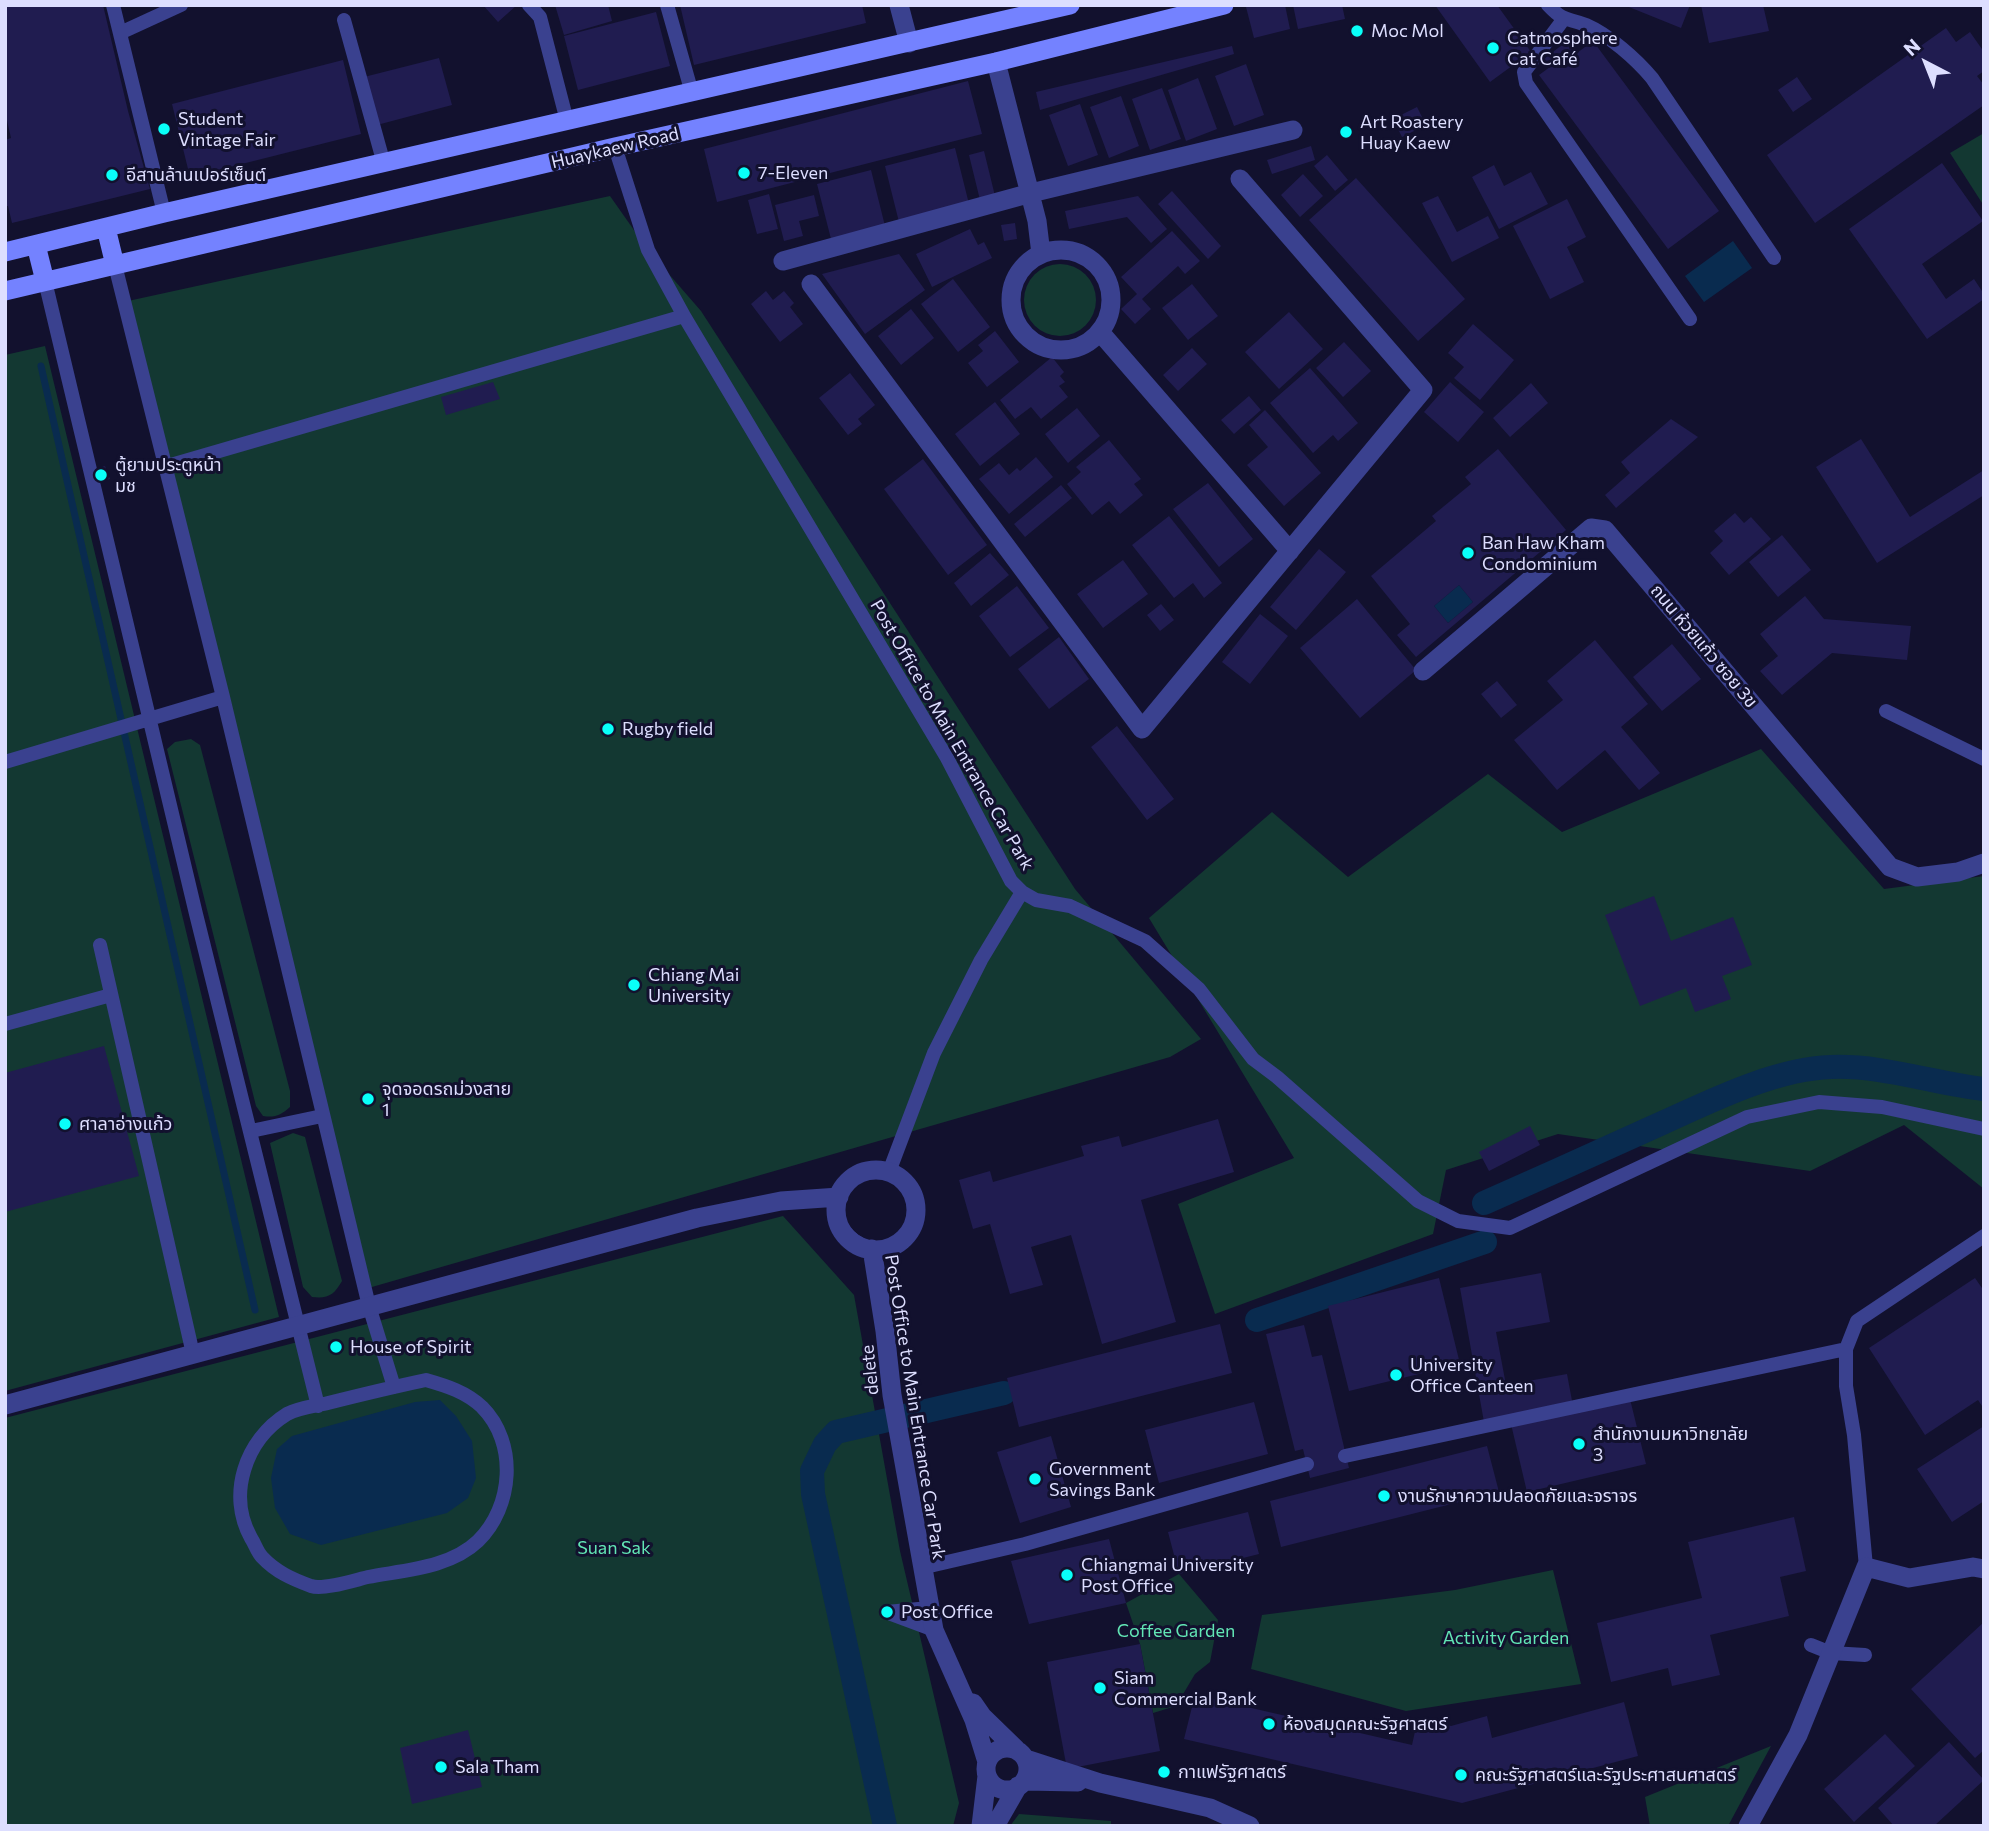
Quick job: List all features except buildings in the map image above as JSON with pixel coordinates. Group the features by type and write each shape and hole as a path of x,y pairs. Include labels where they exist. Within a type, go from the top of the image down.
{"main road":[{"name":"Huaykaew Road","path":"5,252 1070,5"},
{"name":"Huaykaew Road","path":"5,291 996,62 1149,14 1224,5"},
{"path":"106,228 115,265"},
{"path":"36,244 45,281"}],"street":[{"path":"899,5 909,43"},
{"path":"996,62 1031,193 1041,254"},
{"path":"783,261 1031,193 1293,130"},
{"path":"811,284 1142,729 1423,390 1240,179"},
{"path":"1057,250 1085,256 1097,265 1105,277 1110,290 1111,305 1100,332 1087,343 1072,349 1056,350 1040,346 1026,337 1016,324 1011,308 1011,291 1017,276 1027,263 1041,254 1057,250"},
{"path":"1100,332 1290,551"},
{"name":"ถนน ห้วยแก้ว ซอย 3ข","path":"1423,671 1591,528 1605,530 1890,867 1916,877 1958,872 1984,863"},
{"path":"872,1249 881,1250 900,1242 910,1231 915,1217 916,1203 910,1188 900,1177 889,1172"},
{"path":"5,1405 697,1218 781,1201 839,1198"},
{"path":"1866,1567 1909,1578 1973,1567 1984,1569"},
{"path":"934,1630 974,1720 990,1782 1002,1789 1021,1784 1100,1783"},
{"path":"956,1679 982,1716 1021,1754 1028,1773 995,1826"},
{"path":"981,1826 990,1756 1002,1748 1100,1783 1210,1808 1250,1826"}],"lane":[{"path":"113,5 164,213"},
{"path":"120,33 181,5"},
{"path":"529,5 540,17 568,121"},
{"path":"667,5 692,93"},
{"path":"1548,5 1563,20 1587,26 1636,58 1774,258"},
{"path":"344,20 384,164"},
{"path":"1563,20 1524,72 1526,83 1690,319"},
{"path":"615,148 648,250 684,316 947,758 1011,881 1022,892 1036,900 1070,906 1145,941 1199,989 1253,1059 1418,1201 1458,1221 1510,1228 1747,1117 1819,1102 1882,1107 1984,1129"},
{"path":"115,265 223,696 369,1306 394,1387"},
{"path":"45,281 196,914 318,1406"},
{"path":"465,389 684,316"},
{"path":"164,467 684,316"},
{"path":"5,762 223,696"},
{"path":"1885,711 1984,759"},
{"path":"839,1198 845,1185 855,1176 878,1169 889,1172 934,1054 981,960 1022,892"},
{"path":"100,945 193,1354"},
{"path":"5,1024 111,995"},
{"path":"251,1131 322,1116"},
{"name":"Post Office to Main Entrance Car Park","path":"839,1198 839,1225 847,1237 858,1245 872,1249 892,1395 929,1608"},
{"path":"1748,1826 1798,1735 1866,1567 1854,1435 1846,1386 1846,1349 1857,1321 1984,1236"},
{"path":"1345,1456 1846,1349"},
{"path":"426,1380 457,1389 483,1408 500,1435 506,1453 507,1485 497,1516 477,1542 449,1559 316,1588 286,1577 261,1556 244,1525 239,1493 246,1461 263,1434 289,1413 394,1387 426,1380"},
{"path":"921,1569 1025,1544 1307,1464"},
{"path":"929,1608 934,1630 887,1612 929,1608"},
{"path":"1811,1645 1831,1653 1865,1655"}],"green space":[{"path":"1984,133 1984,206 1950,153"},
{"path":"610,196 648,250 701,311 1075,889 1201,1039 1170,1057 365,1289 128,301"},
{"path":"1060,264 1074,267 1086,274 1093,286 1096,300 1093,314 1086,326 1074,333 1060,336 1046,333 1034,326 1027,314 1024,300 1027,286 1034,274 1046,267"},
{"path":"45,346 279,1317 5,1391 5,355"},
{"path":"191,739 200,745 290,1091 290,1107 274,1116 263,1116 256,1106 167,749 175,742"},
{"path":"1761,749 1884,889 1984,876 1984,1189 1904,1125 1810,1171 1558,1134 1446,1170 1433,1234 1215,1314 1178,1204 1294,1158 1149,918 1272,812 1348,877 1488,774 1562,832"},
{"path":"293,1133 305,1137 342,1281 333,1293 326,1297 312,1297 303,1287 270,1143"},
{"name":"Suan Sak","path":"783,1216 854,1295 900,1551 959,1803 953,1826 5,1826 5,1418"},
{"name":"Activity Garden","path":"1553,1570 1581,1684 1406,1711 1251,1669 1262,1615 1455,1590"},
{"name":"Coffee Garden","path":"1179,1574 1218,1620 1210,1662 1195,1674 1176,1706 1153,1713 1140,1644 1126,1603"},
{"path":"1771,1746 1728,1826 1650,1826 1645,1797"},
{"path":"1019,1814 1111,1821 1111,1826 1010,1826"}],"water":[{"path":"1733,241 1752,268 1704,302 1685,276"},
{"path":"1459,585 1473,602 1448,623 1434,606"},
{"path":"440,1400 456,1416 472,1441 476,1478 468,1498 447,1513 321,1545 290,1534 275,1508 271,1478 277,1449 292,1436 415,1402"}],"waterway":[{"path":"41,366 255,1310"},
{"path":"1484,1203 1721,1096 1787,1074 1809,1069 1850,1067 1984,1089"},
{"path":"1257,1320 1485,1242"},
{"path":"885,1826 813,1494 812,1471 825,1444 836,1432 1004,1393"}],"place":[{"name":"Moc Mol","path":"1357,31"},
{"name":"Catmosphere Cat Café","path":"1493,48"},
{"name":"Student Vintage Fair","path":"164,129"},
{"name":"Art Roastery Huay Kaew","path":"1346,132"},
{"name":"7-Eleven","path":"744,173"},
{"name":"อีสานล้านเปอร์เซ็นต์","path":"112,175"},
{"name":"ตู้ยามประตูหน้า มช","path":"101,475"},
{"name":"Ban Haw Kham Condominium","path":"1468,553"},
{"name":"Rugby field","path":"608,729"},
{"name":"Chiang Mai University","path":"634,985"},
{"name":"จุดจอดรถม่วงสาย 1","path":"368,1099"},
{"name":"ศาลาอ่างแก้ว","path":"65,1124"},
{"name":"House of Spirit","path":"336,1347"},
{"name":"University Office Canteen","path":"1396,1375"},
{"name":"สำนักงานมหาวิทยาลัย 3","path":"1579,1444"},
{"name":"Government Savings Bank","path":"1035,1479"},
{"name":"งานรักษาความปลอดภัยและจราจร","path":"1384,1496"},
{"name":"Chiangmai University Post Office","path":"1067,1575"},
{"name":"Post Office","path":"887,1612"},
{"name":"Siam Commercial Bank","path":"1100,1688"},
{"name":"ห้องสมุดคณะรัฐศาสตร์","path":"1269,1724"},
{"name":"Sala Tham","path":"441,1767"},
{"name":"กาแฟรัฐศาสตร์","path":"1164,1772"},
{"name":"คณะรัฐศาสตร์และรัฐประศาสนศาสตร์","path":"1461,1775"}]}
